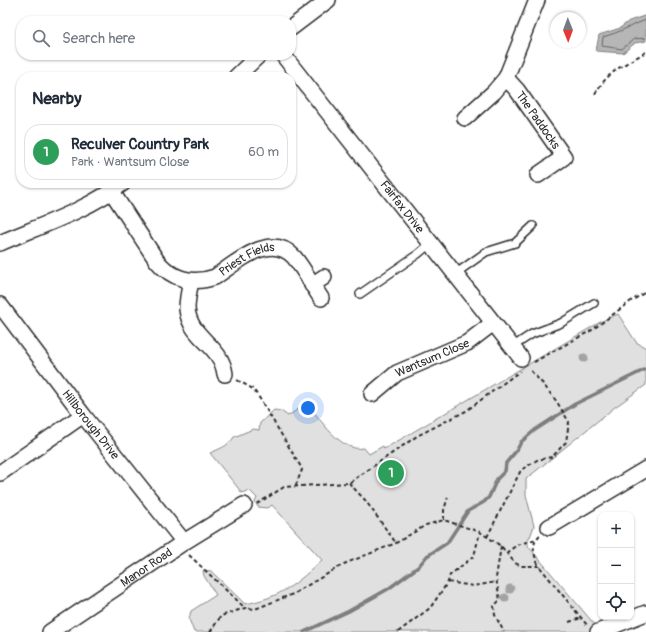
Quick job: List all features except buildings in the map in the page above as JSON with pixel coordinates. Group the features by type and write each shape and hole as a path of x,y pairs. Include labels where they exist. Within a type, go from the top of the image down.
{"street":[{"path":"296,24 328,0"},
{"name":"The Paddocks","path":"465,118 494,92 506,78 537,0"},
{"path":"241,72 254,60"},
{"name":"Fairfax Drive","path":"287,60 522,361"},
{"name":"The Paddocks","path":"506,78 517,90 564,157 538,175"},
{"path":"0,243 79,210 115,188"},
{"name":"Priest Fields","path":"118,188 162,268 176,277 191,281 200,281 215,277 257,250 269,247 282,249 289,252 318,281 321,298"},
{"path":"191,281 187,309 189,318 196,331 218,354 224,363 225,374"},
{"name":"Hillborough Drive","path":"0,305 83,415 184,542"},
{"name":"Wantsum Close","path":"372,394 397,373 467,343 493,323"},
{"path":"0,473 83,415"},
{"path":"549,527 646,469"},
{"name":"Manor Road","path":"50,632 184,542 244,505"},
{"path":"593,630 646,612"}],"lane":[{"path":"455,274 486,252 514,243 533,226"},
{"path":"360,294 431,244"},
{"path":"522,361 532,334 561,323 594,303"}],"path":[{"path":"595,94 602,81 612,71 646,52"},
{"path":"244,505 253,507 284,487 349,483 417,436 466,411 522,361 592,330 631,301 646,292"},
{"path":"487,537 521,470 537,460 552,457 566,442 569,422 557,402 522,361"},
{"path":"225,374 243,382 253,389 260,399 301,467 302,470 295,487"},
{"path":"349,483 365,500 396,543"},
{"path":"444,520 444,510 448,497"},
{"path":"210,632 221,616 245,608 255,609 292,594 344,564 396,543 426,525 444,520 480,532 501,546 506,553 521,566 539,566"},
{"path":"506,553 517,545 536,539 549,527"},
{"path":"398,632 430,608 448,582 450,575 474,556 480,532"},
{"path":"536,539 534,557 539,566 581,618 593,630"},
{"path":"184,542 189,556 245,608"},
{"path":"501,546 497,564 497,582 500,600 494,606 495,615 504,632"},
{"path":"448,582 473,586 497,582"},
{"path":"569,622 581,618"}],"shaded area":[{"path":"618,314 636,342 646,348 646,385 615,407 526,479 526,495 534,526 530,537 528,538 528,546 601,632 194,632 189,619 191,611 216,595 204,576 203,570 211,571 245,604 269,598 288,588 296,583 322,560 272,505 268,508 258,507 255,502 257,498 249,490 242,493 210,453 227,445 234,437 253,429 259,430 260,423 274,410 281,411 288,416 307,403 325,426 339,440 347,445 355,448 364,448 369,454 383,446 384,449 602,321"}],"water":[{"path":"646,14 646,41 635,43 623,53 596,51 599,35 620,28 629,21"}],"waterway":[{"path":"304,632 349,611 388,589 418,567 427,556 447,543 468,511 484,502 489,497 497,479 505,471 506,463 517,450 521,442 535,430 575,404 646,369"}],"place":[{"name":"Reculver Country Park","path":"391,473"}]}
